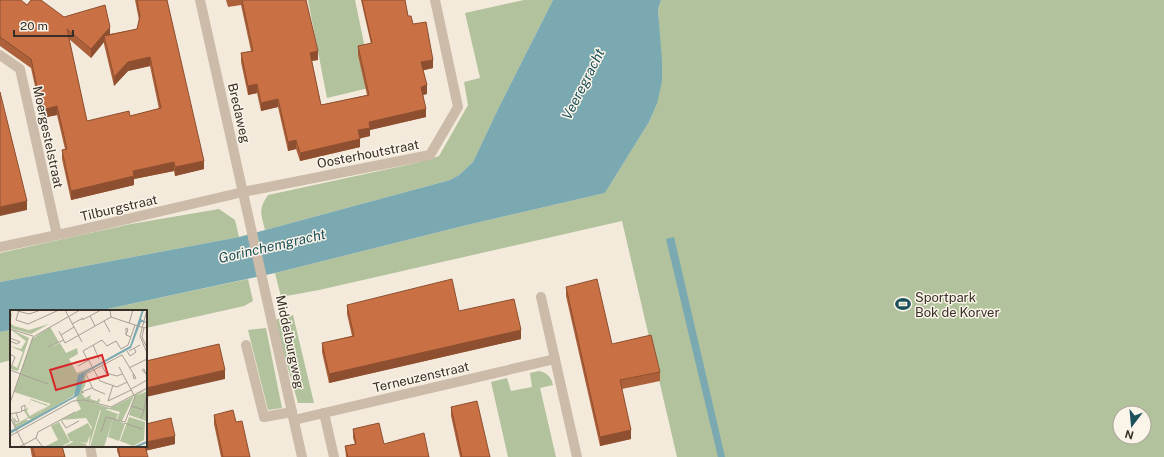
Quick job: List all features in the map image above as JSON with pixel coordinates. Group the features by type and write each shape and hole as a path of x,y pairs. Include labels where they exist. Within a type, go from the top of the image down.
{"street":[{"name":"Bredaweg","path":"200,0 252,232"},
{"name":"Oosterhoutstraat","path":"243,192 430,155 458,107 435,0"},
{"name":"Moergestelstraat","path":"0,55 20,69 57,235"},
{"name":"Tilburgstraat","path":"0,247 243,192"},
{"name":"Middelburgweg","path":"252,232 302,457"},
{"path":"541,297 577,457"},
{"path":"246,344 264,417 293,416"},
{"name":"Terneuzenstraat","path":"293,416 324,413 555,359"},
{"path":"324,413 334,457"},
{"path":"90,447 92,457"}],"green space":[{"path":"308,0 355,0 373,87 327,98"},
{"path":"524,0 553,0 473,162 459,175 450,180 265,230 261,212 268,195 416,163 439,156 468,105 464,82 480,78 465,13"},
{"name":"Sportpark Bok de Korver","path":"661,0 1164,0 1164,457 677,457 622,221 319,290 281,297 275,273 463,226 605,193 649,122 657,104 658,9"},
{"path":"219,209 235,220 239,237 0,282 0,253 131,224"},
{"path":"248,279 253,301 244,306 147,328 147,310 103,310"},
{"path":"293,315 314,403 298,403 274,320"},
{"path":"266,328 282,408 268,410 248,330"},
{"path":"10,330 10,360 0,363 0,332"},
{"path":"539,371 548,375 553,385 540,388 556,457 508,457 491,382 507,378 511,391 532,387 530,373"}],"water":[{"path":"553,0 661,0 658,9 662,81 657,104 649,122 605,193 463,226 275,273 103,310 10,310 10,330 0,332 0,282 239,237 450,180 459,175 473,162"},
{"path":"674,237 725,457 718,457 666,239"}],"building":[{"path":"0,0 21,0 27,5 31,0 41,0 64,17 105,5 110,27 91,49 67,29 87,121 129,111 130,116 161,108 150,57 128,62 114,77 104,36 137,29 140,16 137,0 167,0 204,161 175,167 174,162 133,171 134,176 71,191 62,150 67,149 57,106 42,110 31,59 0,37"},
{"path":"242,0 306,0 318,51 310,53 321,105 369,95 358,46 372,43 362,0 405,0 408,16 411,16 413,24 426,22 433,60 421,62 427,85 421,87 426,109 369,122 370,128 358,130 360,139 300,153 296,140 288,142 278,99 261,103 257,84 248,86 241,53 253,51"},
{"path":"0,92 27,201 0,207"},
{"path":"452,279 459,311 514,299 521,330 329,374 322,343 354,336 347,305"},
{"path":"597,279 612,344 651,335 660,372 620,380 631,430 600,437 566,287"},
{"path":"219,344 225,370 147,388 147,361"},
{"path":"477,401 490,457 462,457 451,407"},
{"path":"233,410 236,422 242,421 250,457 223,457 214,415"},
{"path":"171,418 175,436 147,442 147,424"},
{"path":"379,423 384,444 424,433 429,457 348,457 345,446 356,444 353,429"},
{"path":"32,447 62,447 65,457 35,457"},
{"path":"118,447 145,447 148,457 120,457"}],"place":[{"name":"Sportpark Bok de Korver","path":"903,304"}],"water label":[{"name":"Veeregracht","path":"583,84"},
{"name":"Gorinchemgracht","path":"272,246"}]}
